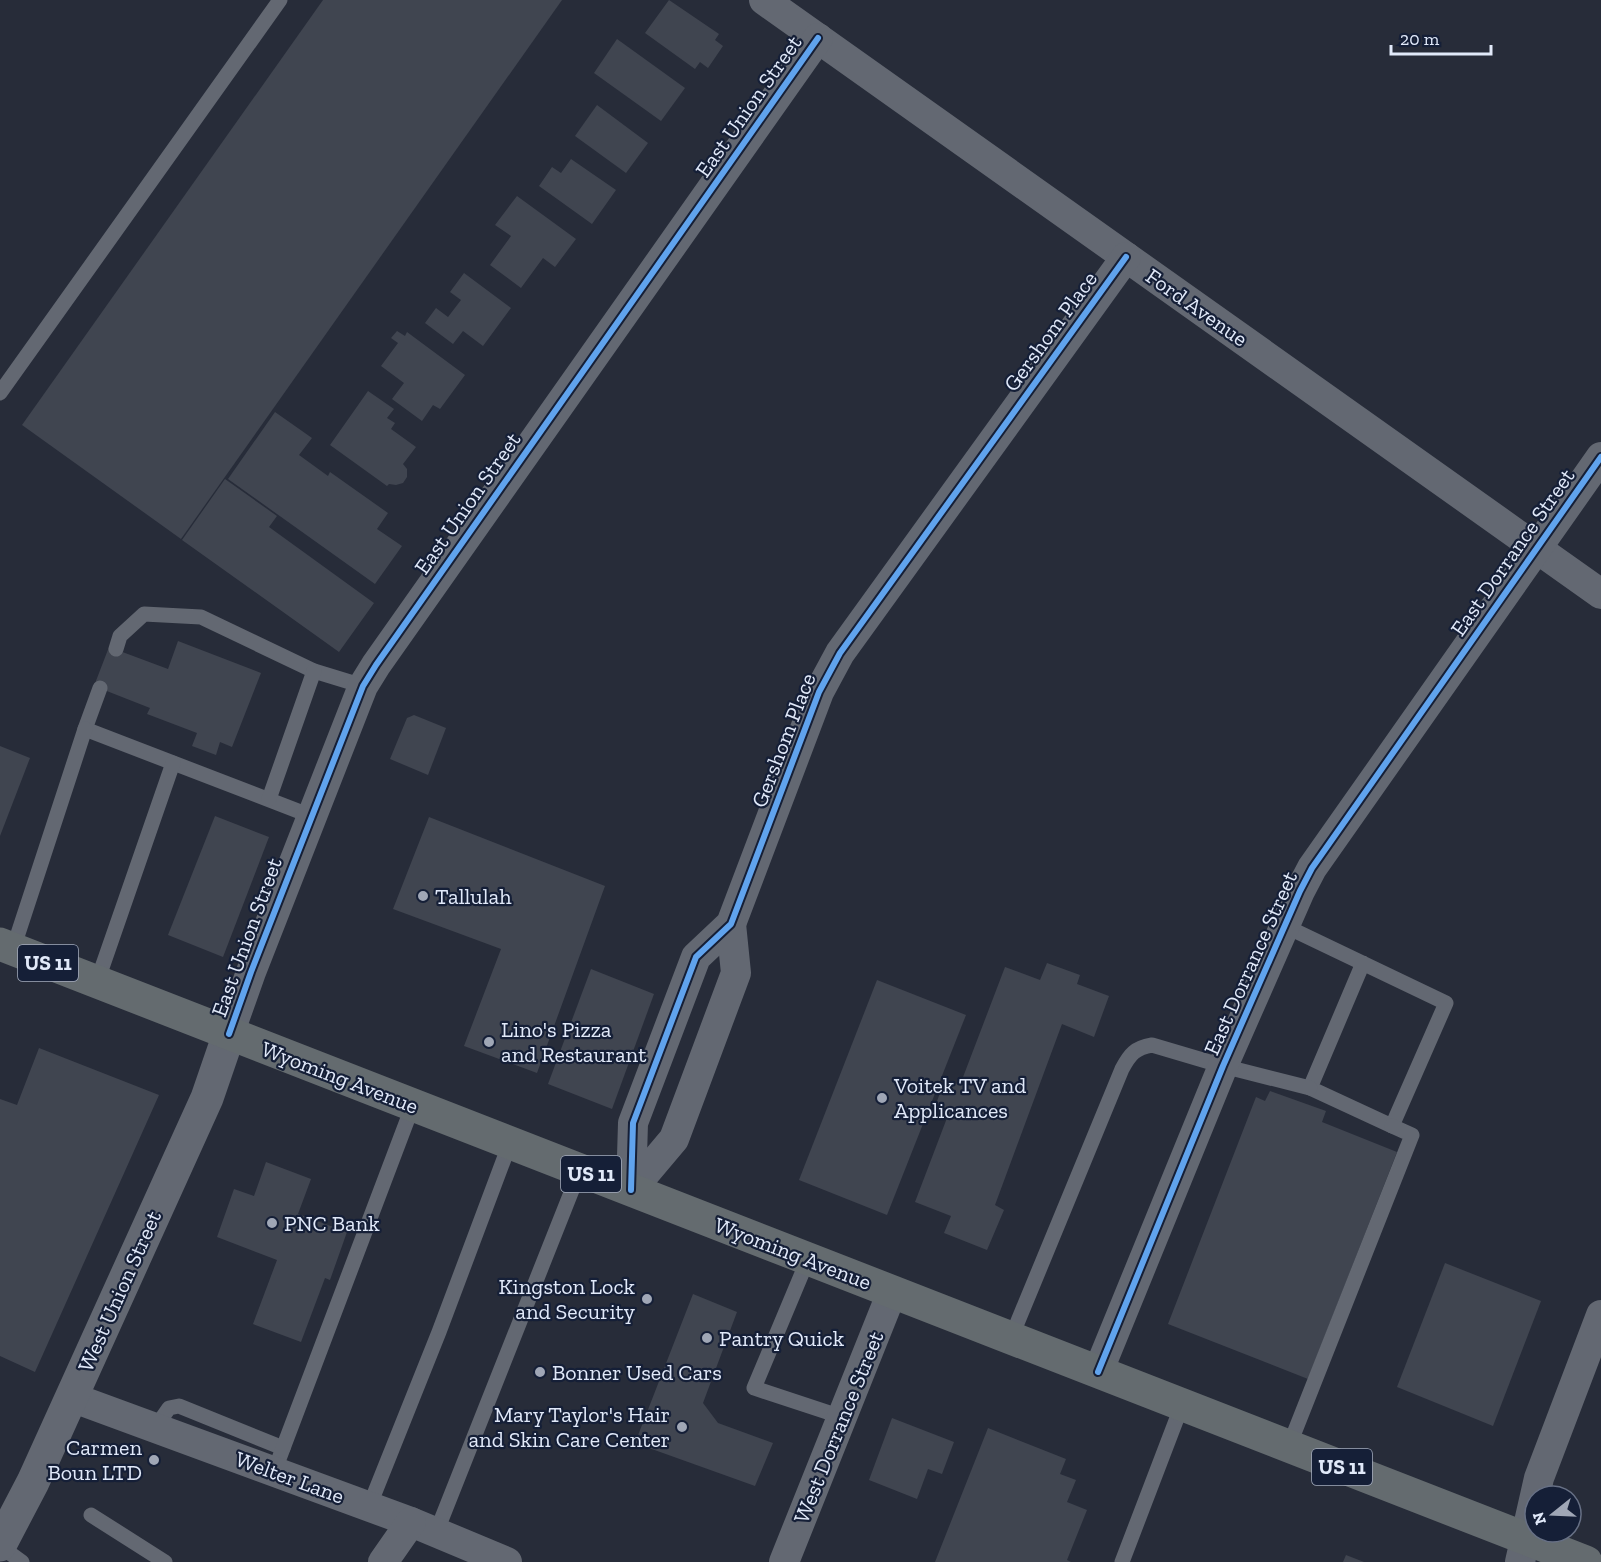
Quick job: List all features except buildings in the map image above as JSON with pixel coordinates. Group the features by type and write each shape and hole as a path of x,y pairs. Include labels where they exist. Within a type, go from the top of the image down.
{"main road":[{"name":"Wyoming Avenue","path":"6,947 1289,1446 1522,1550 1586,1562"},
{"name":"West Union Street","path":"0,1545 33,1482 207,1098 229,1034"}],"street":[{"name":"Ford Avenue","path":"764,0 1601,594"},
{"name":"East Union Street","path":"229,1034 311,816 363,686 818,38"},
{"name":"Gershom Place","path":"631,1190 633,1123 696,957 731,924 819,692 834,662 1126,257"},
{"name":"East Dorrance Street","path":"1098,1372 1223,1066 1312,868 1601,457"},
{"name":"Gershom Place","path":"631,1190 674,1139 736,973 731,924"},
{"name":"West Dorrance Street","path":"784,1562 892,1292"},
{"path":"1522,1550 1539,1478 1601,1315"},
{"name":"Welter Lane","path":"71,1397 155,1428 278,1460 369,1507 507,1562"},
{"path":"382,1562 424,1527"}],"lane":[{"path":"0,393 280,0"},
{"path":"116,649 120,636 144,614 201,617 314,671 363,686"},
{"path":"269,799 314,671"},
{"path":"6,947 100,688"},
{"path":"85,729 311,816"},
{"path":"97,982 173,762"},
{"path":"1286,926 1446,1004 1392,1126"},
{"path":"1310,1088 1363,963"},
{"path":"1011,1338 1122,1068 1131,1053 1152,1045 1310,1088 1412,1135 1289,1446"},
{"path":"278,1460 412,1105"},
{"path":"369,1507 510,1143"},
{"path":"424,1527 580,1170"},
{"path":"808,1259 754,1388 842,1417"},
{"path":"1122,1562 1182,1405"},
{"path":"92,1515 165,1562"},
{"path":"0,1545 22,1562"}],"cycle path":[{"path":"229,1034 363,686 818,38"},
{"path":"631,1190 633,1123 696,957 731,924 819,692 840,653 1126,257"},
{"path":"1098,1372 1223,1066 1312,868 1601,457"}],"place":[{"name":"Tallulah","path":"423,896"},
{"name":"Lino's Pizza and Restaurant","path":"489,1042"},
{"name":"Voitek TV and Applicances","path":"882,1098"},
{"name":"PNC Bank","path":"272,1223"},
{"name":"Kingston Lock and Security","path":"647,1299"},
{"name":"Pantry Quick","path":"707,1338"},
{"name":"Bonner Used Cars","path":"540,1372"},
{"name":"Mary Taylor's Hair and Skin Care Center","path":"682,1427"},
{"name":"Carmen Boun LTD","path":"154,1460"}]}
